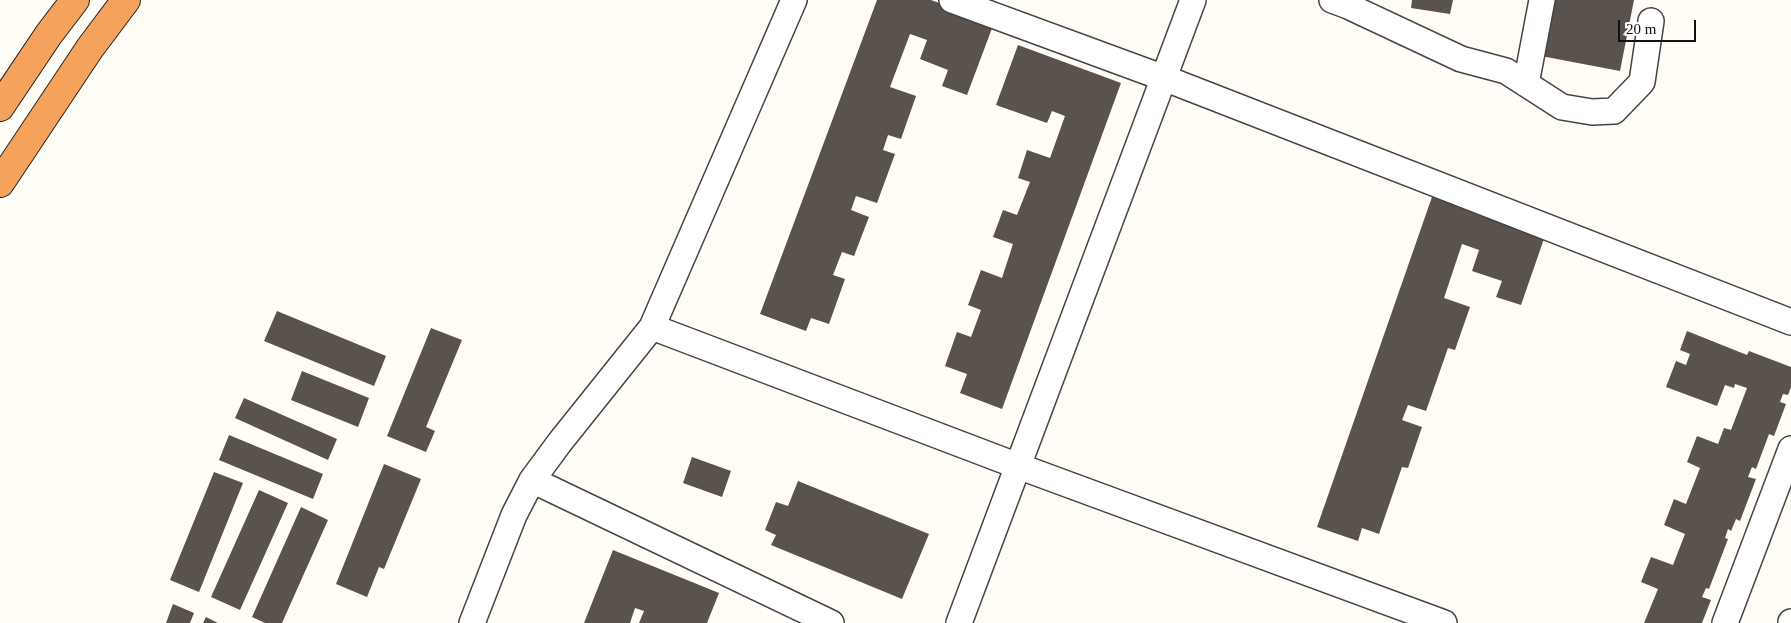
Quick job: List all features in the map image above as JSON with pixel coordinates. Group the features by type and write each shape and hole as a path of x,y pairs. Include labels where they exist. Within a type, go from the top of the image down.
{"highway":[{"path":"0,107 49,34 75,0"},
{"path":"0,183 90,48 126,0"}],"street":[{"path":"472,623 514,515 532,480 652,327 794,0"},
{"path":"952,0 1164,78 1791,322"},
{"path":"959,623 1193,0"},
{"path":"1526,84 1542,0"},
{"path":"1343,2 1461,59 1506,71 1562,107 1592,112 1614,111 1642,82 1651,22"},
{"path":"652,327 1018,466 1444,623"},
{"path":"1725,623 1791,449"},
{"path":"532,480 831,623"}],"building":[{"path":"877,0 931,0 994,23 967,95 942,86 948,70 920,59 927,40 910,34 890,87 916,96 901,139 888,135 883,150 895,154 877,203 856,196 851,210 869,217 854,256 842,252 833,275 845,279 829,324 811,318 806,331 760,314"},
{"path":"1412,0 1453,0 1450,14 1411,8"},
{"path":"1552,0 1634,0 1620,71 1541,56"},
{"path":"1018,45 1121,83 1002,409 960,393 967,374 945,366 957,332 971,337 981,310 968,305 981,270 1002,278 1013,244 993,237 1003,210 1017,215 1030,182 1018,178 1027,150 1050,158 1065,116 1052,111 1047,123 996,105"},
{"path":"1433,194 1546,233 1521,305 1496,297 1502,281 1472,271 1479,250 1462,244 1444,298 1470,307 1455,350 1448,348 1426,411 1408,405 1402,420 1422,427 1408,468 1402,467 1379,534 1362,528 1358,541 1317,527"},
{"path":"277,311 386,356 374,386 264,341"},
{"path":"431,328 462,340 426,427 435,431 426,452 387,436"},
{"path":"1687,331 1747,355 1749,351 1791,367 1791,387 1788,395 1783,394 1780,402 1786,404 1774,436 1769,434 1756,469 1752,467 1748,477 1756,479 1740,521 1736,519 1731,531 1728,529 1725,538 1728,539 1709,589 1706,588 1702,597 1711,600 1702,623 1644,623 1658,589 1641,582 1651,557 1673,565 1685,534 1664,525 1674,499 1686,504 1700,468 1687,462 1697,436 1718,444 1724,428 1731,430 1747,388 1735,384 1734,388 1725,385 1717,406 1666,387 1676,361 1686,365 1690,354 1680,350"},
{"path":"302,371 369,398 358,427 291,400"},
{"path":"244,398 337,439 328,460 235,418"},
{"path":"229,435 323,474 313,499 219,460"},
{"path":"692,457 731,471 722,497 683,483"},
{"path":"384,464 421,479 384,569 379,567 367,597 336,584"},
{"path":"214,472 243,483 199,592 170,580"},
{"path":"798,481 929,534 902,599 771,545 776,535 765,530 776,502 788,506"},
{"path":"259,490 288,503 240,610 211,597"},
{"path":"301,507 328,520 282,623 265,623 252,617"},
{"path":"613,550 719,593 707,623 639,623 644,611 635,608 630,623 584,623"},
{"path":"173,604 194,613 190,623 166,623"},
{"path":"206,617 218,623 203,623"}]}
